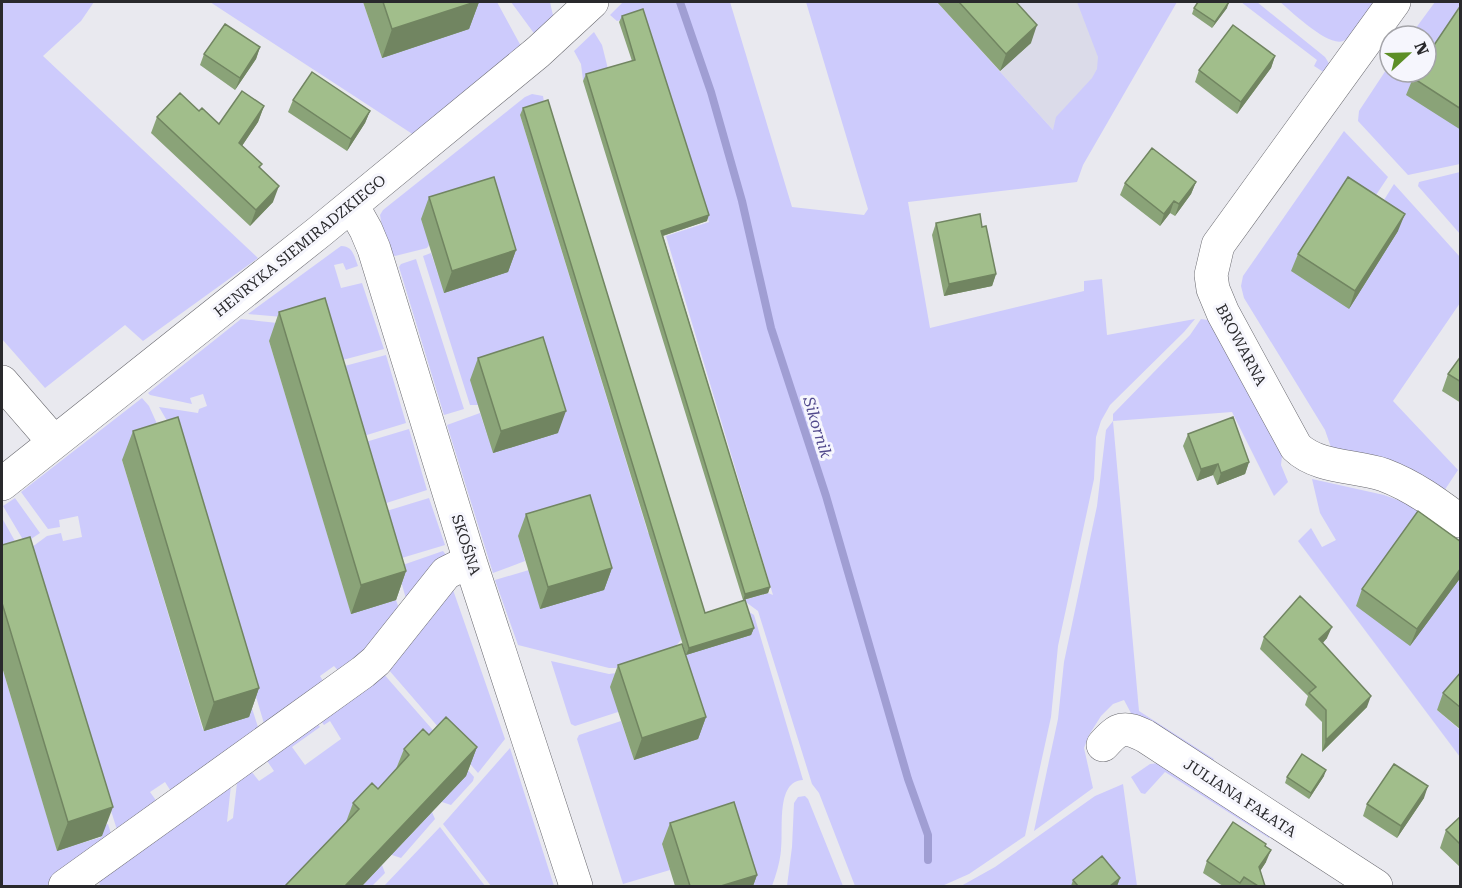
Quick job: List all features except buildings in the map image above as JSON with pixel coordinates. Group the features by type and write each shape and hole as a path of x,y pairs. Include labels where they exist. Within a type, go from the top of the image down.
{"street":[{"name":"HENRYKA SIEMIRADZKIEGO","path":"2,484 352,205 538,52 592,2"},
{"name":"BROWARNA","path":"1394,2 1218,245 1211,275 1213,289 1223,313 1296,447 1305,455 1316,460 1381,474 1405,483 1461,521"},
{"name":"SKOŚNA","path":"352,205 374,249 470,561 576,886"},
{"path":"2,382 54,442"},
{"path":"64,886 363,672 376,661 446,573 470,561"},
{"name":"JULIANA FAŁATA","path":"1103,745 1114,732 1123,729 1133,730 1145,736 1376,886"}],"shaded area":[{"path":"2,2 94,2 81,21 43,56 258,258 143,341 125,325 45,388 2,339"},
{"path":"210,2 363,2 382,58 465,2 497,2 522,48 417,137"},
{"path":"511,2 550,2 554,20 536,36"},
{"path":"623,2 730,2 792,207 864,215 868,209 806,2 937,2 1053,130 1056,117 1092,78 1097,69 1098,57 1077,2 1177,2 1083,165 1077,182 908,202 930,328 1084,291 1084,281 1102,279 1107,335 1195,319 1110,405 1101,421 1096,437 1094,479 1058,646 1051,717 1025,836 969,874 942,886 855,886 819,793 812,784 758,611 743,600 768,593 773,595 666,236 709,222 643,14 617,21 610,15"},
{"path":"937,2 1083,2 1112,77 1053,130"},
{"path":"1241,2 1257,2 1325,57 1330,65 1325,73 1314,66 1317,60"},
{"path":"1280,2 1376,2 1347,39 1336,41 1319,34"},
{"path":"1435,2 1460,2 1460,22 1438,50 1438,24 1419,24"},
{"path":"594,32 602,45 609,73 583,80 581,64 574,51"},
{"path":"1378,82 1378,84 1429,84 1460,130 1460,164 1408,175 1358,121 1359,111"},
{"path":"532,94 543,96 545,108 520,115 648,533 673,526 675,531 650,539 676,622 701,615 670,651 617,668 609,668 518,645 495,580 529,570 518,535 525,561 493,573 447,425 480,413 493,453 478,405 470,405 423,256 431,253 444,292 429,245 427,248 395,256 390,254 380,215 383,210 525,97"},
{"path":"1344,131 1388,177 1366,210 1292,271 1349,308 1374,216 1394,184 1460,257 1460,303 1393,401 1458,470 1444,491 1333,453 1325,430 1244,298 1241,286 1243,276"},
{"path":"1460,172 1460,234 1418,186 1419,182"},
{"path":"341,246 351,250 358,266 346,270 343,263 334,265 341,288 362,283 384,349 335,362 317,320 248,314"},
{"path":"416,259 464,409 444,415 399,267 401,264"},
{"path":"241,319 315,327 269,341 351,613 396,600 401,614 342,675 334,666 320,676 327,687 266,730 180,443 159,407 198,413 199,409 207,406 203,394 190,398 192,404 148,393"},
{"path":"1201,319 1208,320 1282,456 1281,465 1288,482 1274,496 1232,412 1113,421 1113,414 1190,335"},
{"path":"386,355 406,423 357,438 337,368"},
{"path":"142,398 149,406 167,446 122,460 203,730 246,690 258,727 174,796 165,782 150,792 160,806 119,836 28,550 47,536 61,533 63,541 82,537 78,516 59,520 60,527 48,529 21,492"},
{"path":"1113,421 1139,711 1214,759 1210,766 1132,715 1124,700 1113,704 1101,716 1084,748 1093,788 1034,831 1058,719 1064,662 1097,506 1106,430"},
{"path":"409,429 427,490 377,506 359,444"},
{"path":"1312,479 1384,495 1403,502 1448,528 1435,546 1460,577 1460,682 1437,710 1460,730 1460,757 1298,541 1311,528 1322,547 1336,540 1320,513"},
{"path":"15,498 40,533 25,543 3,506"},
{"path":"429,498 445,545 395,560 380,513"},
{"path":"2,518 20,550 2,571"},
{"path":"443,551 447,556 408,606 397,567"},
{"path":"451,584 505,739 478,773 388,669"},
{"path":"743,608 754,615 803,780 794,783 788,789 785,798 782,842 778,868 772,886 746,886 662,844 670,870 623,884 577,739 579,735 621,721 634,760 698,739 618,712 575,726 571,724 551,661 609,674 616,673 680,649 704,619"},
{"path":"2,667 57,850 102,837 99,827 108,824 112,837 111,841 48,886 2,886"},
{"path":"382,672 474,777 451,805 439,801 466,776 302,886 100,886 98,875 232,776 227,822 233,818 238,774 248,767 259,781 274,771 263,755 314,719 320,727 292,747 305,765 341,739 330,721 324,725 317,716"},
{"path":"510,748 554,886 491,886 443,824"},
{"path":"1159,763 1271,836 1269,838 1165,772 1145,794 1141,793 1131,777 1150,764"},
{"path":"1123,784 1137,886 1116,886 1098,865 1072,886 961,886 995,867 1095,796"},
{"path":"805,796 843,886 787,886 794,803 798,797"},
{"path":"432,812 435,819 401,858 389,854 396,850"},
{"path":"440,827 485,886 384,886"},
{"path":"382,865 385,873 372,886 362,886"}],"waterway":[{"name":"Sikornik","path":"680,2 711,92 742,201 771,328 826,496 908,779 928,835 928,860"}]}
